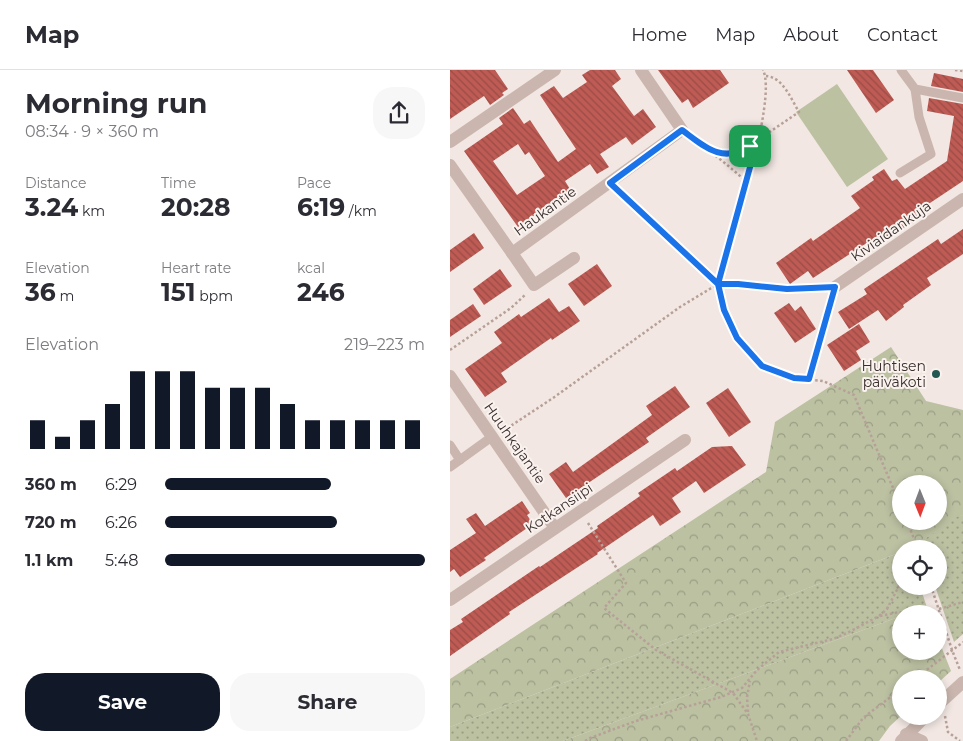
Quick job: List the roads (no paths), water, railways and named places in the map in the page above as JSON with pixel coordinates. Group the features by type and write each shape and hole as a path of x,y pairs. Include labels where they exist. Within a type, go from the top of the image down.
{"street":[{"path":"450,142 555,70"},
{"name":"Haukantie","path":"450,165 512,253 682,130 641,70"},
{"name":"Kiviaidankuja","path":"835,287 963,199"},
{"path":"512,253 534,285 574,258"},
{"name":"Huuhkajantie","path":"450,376 555,528"},
{"name":"Kotkansiipi","path":"450,600 684,440"},
{"path":"947,704 963,682"},
{"path":"904,738 917,725"},
{"path":"904,738 922,741"}],"lane":[{"path":"900,173 931,154 919,117 915,89 901,70"},
{"path":"915,89 963,98"},
{"path":"450,467 493,437"},
{"path":"450,445 460,460"}],"place":[{"name":"Huhtisen päiväkoti","path":"936,374"}]}
